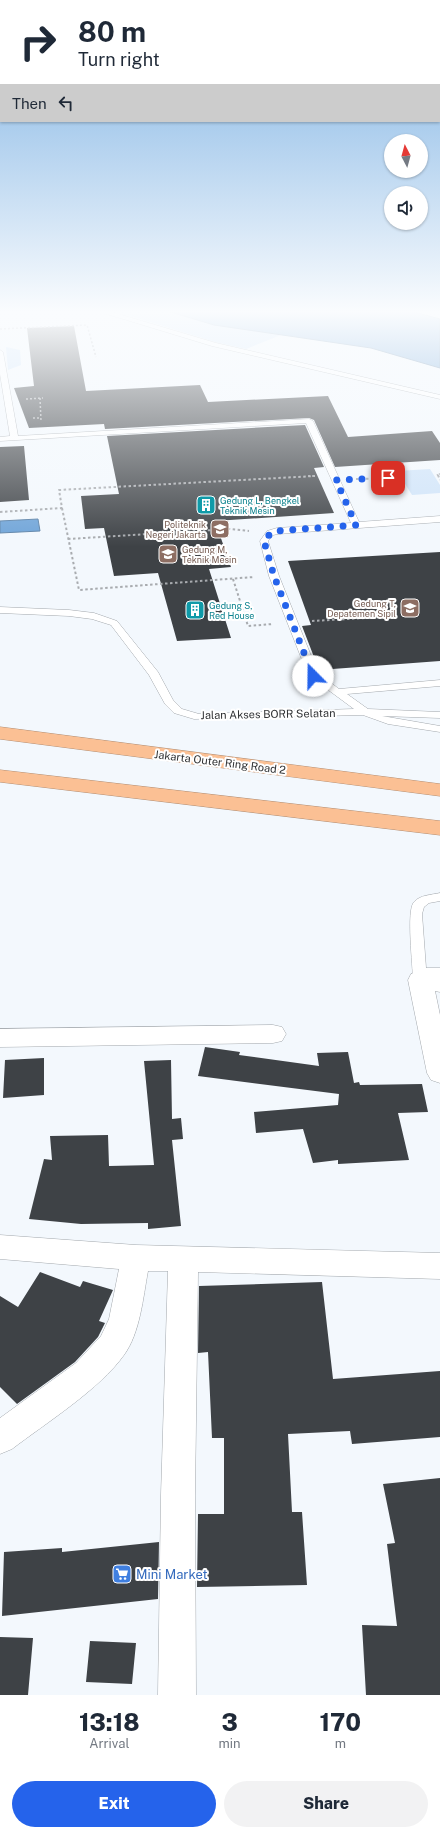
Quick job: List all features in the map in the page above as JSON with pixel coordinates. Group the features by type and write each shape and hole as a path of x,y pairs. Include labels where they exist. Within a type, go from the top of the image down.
{"highway":[{"name":"Jakarta Outer Ring Road 2","path":"0,733 440,790"},
{"path":"0,776 440,828"}],"street":[{"path":"430,977 440,1073"},
{"path":"0,1038 272,1034"},
{"path":"0,1247 136,1258 440,1266"},
{"path":"0,1438 87,1373 113,1345 124,1319 136,1258"},
{"path":"177,1695 178,1495 183,1259"}],"lane":[{"path":"6,389 14,438"},
{"path":"406,389 440,397"},
{"path":"0,439 309,421 356,525"},
{"path":"440,519 277,531 270,534 264,541 274,576 313,676 366,712 379,719 440,729"},
{"name":"Jalan Akses BORR Selatan","path":"0,610 94,616 114,623 154,674 169,702 178,711 198,716 366,712 440,715"},
{"path":"337,692 440,683"},
{"path":"430,977 416,914 418,905 425,900 440,897"}],"path":[{"path":"20,399 41,398 42,424"},
{"path":"33,418 41,418"},
{"path":"439,481 437,474 440,474"},
{"path":"274,576 79,590 59,490 334,477 402,478"},
{"path":"0,512 62,508"},
{"path":"68,539 229,529 270,534"},
{"path":"233,579 248,626 383,617"}],"shaded area":[{"path":"430,469 440,485 440,493 412,495 397,471"}],"water":[{"path":"38,519 40,531 0,533 0,521"}],"building":[{"path":"14,389 86,389 86,391 122,389 202,389 208,402 328,396 348,437 432,431 440,443 440,460 335,467 314,420 309,418 105,429 104,424 29,428"},
{"path":"305,425 324,467 314,468 334,513 215,521 231,567 209,569 231,638 177,641 158,573 114,576 104,528 85,529 81,496 119,494 107,436"},
{"path":"24,446 29,500 0,502 0,447"},
{"name":"Gedung T, Depatemen Sipil","path":"440,552 440,661 319,670 302,626 311,625 288,561"},
{"path":"205,1047 240,1052 239,1055 319,1066 317,1053 348,1052 354,1083 359,1082 360,1085 422,1084 428,1112 398,1113 409,1160 338,1164 338,1160 313,1163 303,1129 256,1133 254,1112 338,1105 339,1094 198,1076"},
{"path":"44,1058 44,1095 3,1098 5,1060"},
{"path":"171,1060 172,1119 181,1118 183,1139 172,1140 181,1226 148,1229 148,1223 81,1224 29,1219 44,1159 52,1160 50,1136 108,1135 109,1166 154,1165 144,1061"},
{"path":"40,1272 80,1287 83,1281 113,1290 99,1321 105,1323 98,1337 75,1362 17,1404 0,1387 0,1296 18,1307"},
{"path":"322,1282 333,1379 440,1371 440,1437 352,1444 350,1431 288,1434 292,1512 302,1512 307,1585 197,1587 198,1514 224,1514 224,1438 212,1438 208,1352 198,1353 199,1286"},
{"path":"440,1478 440,1695 366,1695 362,1625 397,1626 387,1544 395,1543 383,1484"},
{"path":"159,1542 158,1599 2,1616 4,1552 62,1548 62,1552"},
{"path":"0,1637 33,1638 28,1695 0,1695"},
{"path":"90,1641 136,1643 132,1684 86,1682"}],"place":[{"name":"Gedung L, Bengkel Teknik Mesin","path":"206,505"},
{"name":"Politeknik Negeri Jakarta","path":"220,529"},
{"name":"Gedung M, Teknik Mesin","path":"168,554"},
{"name":"Gedung T, Depatemen Sipil","path":"410,608"},
{"name":"Gedung S, Red House","path":"195,610"},
{"name":"Mini Market","path":"122,1574"}],"route":[{"path":"313,676 274,576 264,541 266,537 277,531 356,525 336,480 388,478"}]}
